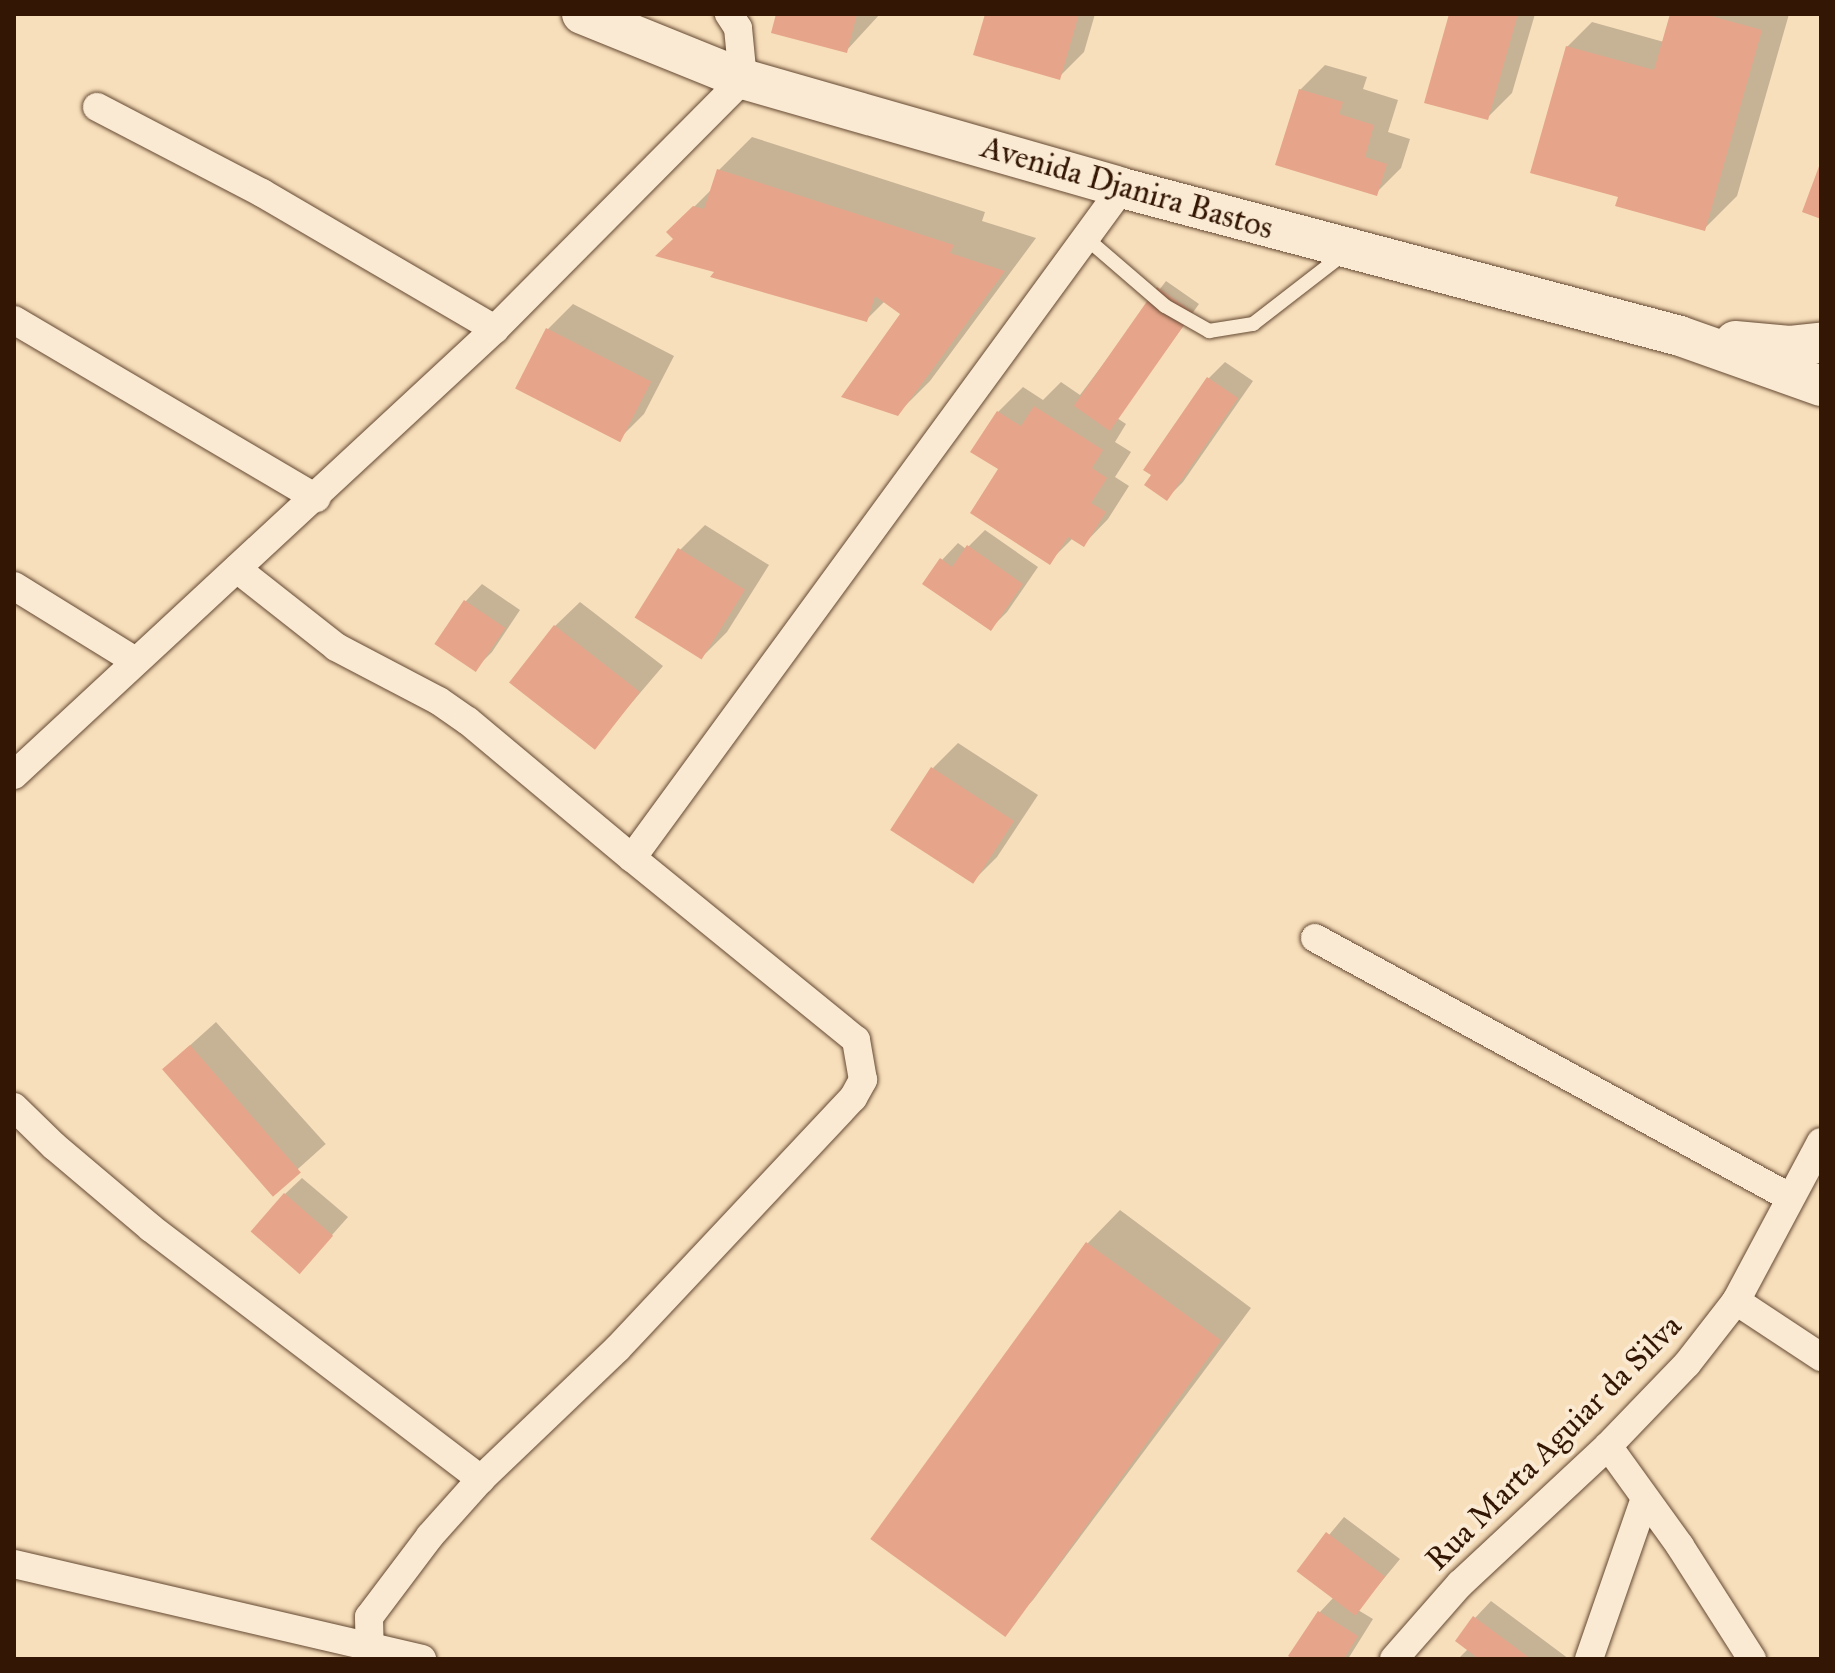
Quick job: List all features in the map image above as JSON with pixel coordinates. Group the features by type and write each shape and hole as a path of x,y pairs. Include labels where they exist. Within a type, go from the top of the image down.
{"main road":[{"name":"Avenida Djanira Bastos","path":"582,14 743,79 1122,188 1680,336 1821,386"},
{"name":"Avenida Djanira Bastos","path":"1680,336 1790,346 1821,343"}],"street":[{"path":"14,775 134,660 316,498 495,329 743,79 738,28 729,14"},
{"path":"97,107 262,193 495,329"},
{"path":"632,858 1122,188"},
{"path":"14,320 316,498"},
{"path":"237,569 336,647 425,693 468,721 724,937 856,1040 863,1080 853,1098 617,1349 481,1479 378,1601 369,1617 370,1654"},
{"path":"14,586 134,660"},
{"path":"1315,938 1791,1198"},
{"path":"14,1107 54,1146 151,1228 481,1479"},
{"name":"Rua Marta Aguiar da Silva","path":"1394,1659 1460,1584 1608,1446 1687,1364 1736,1301 1821,1142"},
{"path":"1736,1301 1821,1357"},
{"path":"1608,1446 1725,1613 1752,1659"},
{"path":"1589,1659 1645,1498"},
{"path":"14,1564 370,1654 422,1659"}],"lane":[{"path":"1086,238 1165,306 1209,331 1253,324 1350,250"}],"building":[{"path":"776,14 857,14 847,53 771,33"},
{"path":"985,14 1079,14 1060,80 973,55"},
{"path":"1449,14 1518,14 1488,120 1424,103"},
{"path":"1670,14 1704,14 1762,30 1705,231 1615,206 1618,197 1530,173 1566,46 1654,70"},
{"path":"1299,89 1343,102 1339,114 1374,125 1365,157 1387,164 1377,196 1275,165"},
{"path":"1821,161 1821,219 1802,212"},
{"path":"717,169 954,245 950,253 1005,271 898,416 841,397 900,314 875,296 867,322 710,277 714,272 655,256 673,239 666,232 693,206 704,209"},
{"path":"1157,287 1193,312 1110,431 1074,406"},
{"path":"546,328 651,382 620,442 515,389"},
{"path":"1207,377 1238,398 1167,501 1144,485 1151,475 1143,470"},
{"path":"1034,406 1103,450 1092,468 1107,478 1091,503 1106,512 1084,547 1068,537 1050,565 970,513 998,469 970,452 997,411 1021,426"},
{"path":"967,545 1023,584 991,631 922,584 940,558 952,567"},
{"path":"678,548 745,590 702,659 635,618"},
{"path":"464,600 505,628 476,672 434,644"},
{"path":"554,625 640,692 595,750 509,683"},
{"path":"931,767 1014,821 973,884 890,830"},
{"path":"190,1045 301,1173 273,1197 162,1069"},
{"path":"284,1193 333,1236 300,1274 251,1231"},
{"path":"1086,1242 1221,1340 1005,1637 870,1539"},
{"path":"1326,1532 1385,1577 1356,1616 1297,1571"},
{"path":"1318,1611 1358,1636 1344,1659 1293,1659 1288,1656"},
{"path":"1473,1616 1531,1659 1479,1659 1455,1641"}]}
